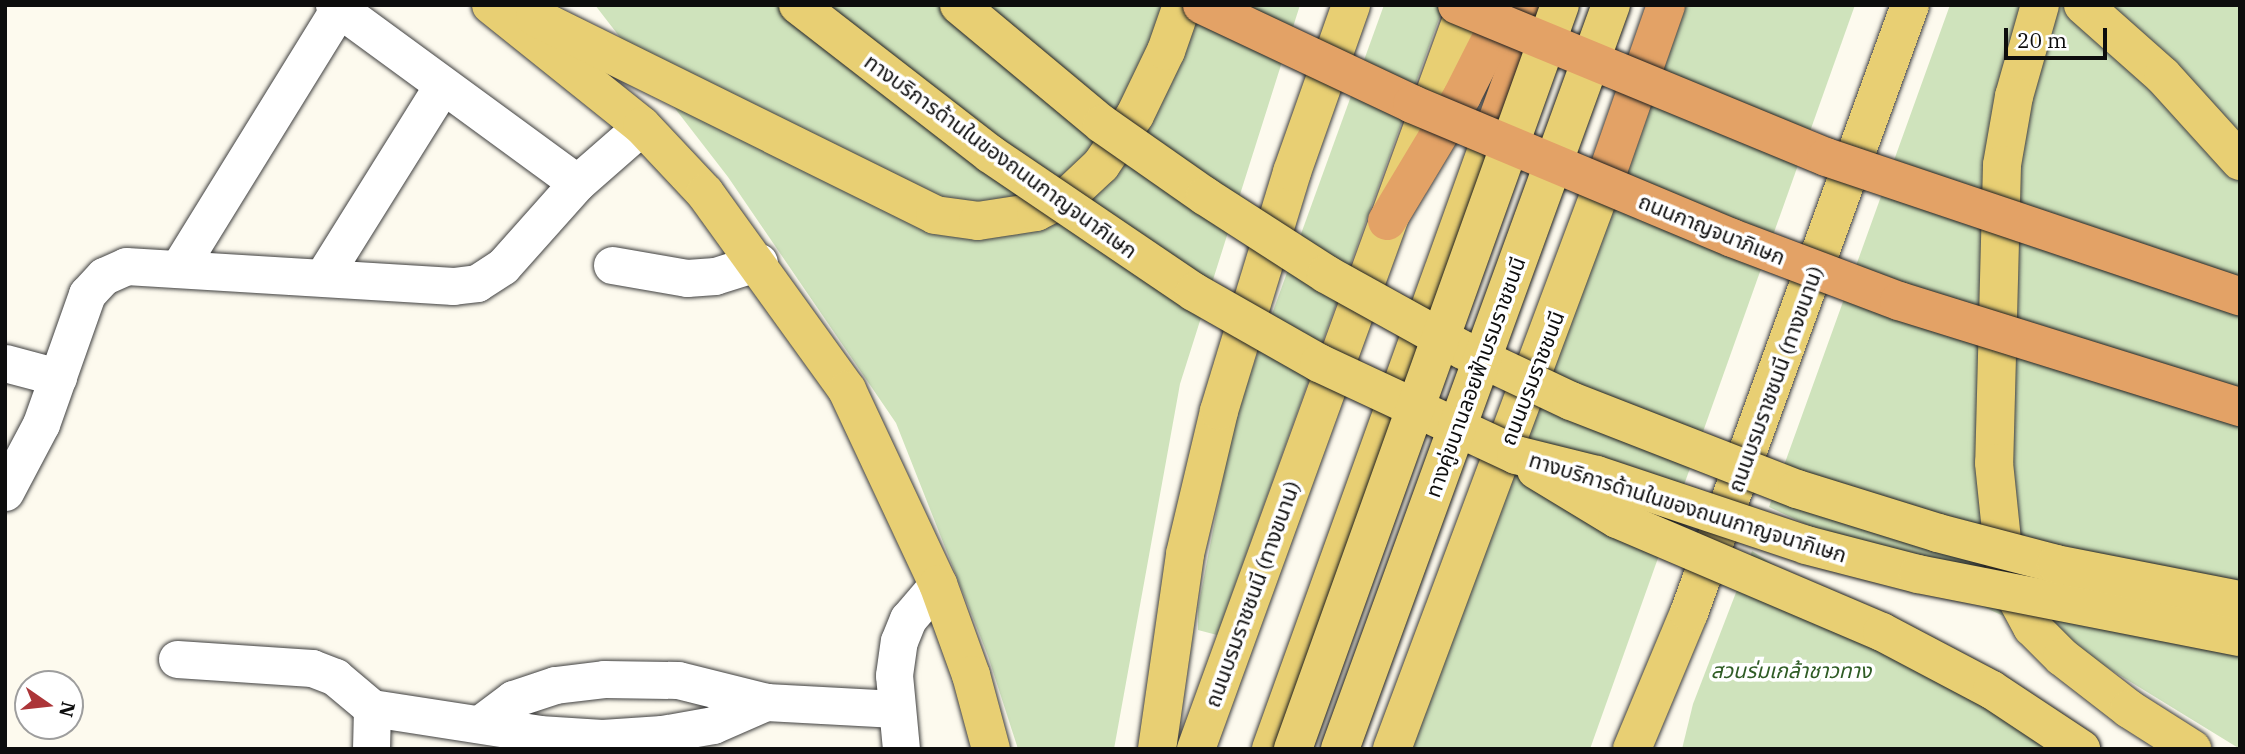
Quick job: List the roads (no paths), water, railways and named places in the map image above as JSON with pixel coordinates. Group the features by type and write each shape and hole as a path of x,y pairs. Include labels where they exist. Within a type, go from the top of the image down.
{"highway":[{"name":"ถนนกาญจนาภิเษก","path":"1202,5 1412,104 1732,238 1899,301 2240,407"},
{"path":"1457,5 1826,157 2240,296"},
{"path":"1387,221 1462,96 1508,5"},
{"path":"1496,124 1539,5"},
{"name":"ถนนบรมราชชนนี","path":"1608,171 1666,5"}],"main road":[{"path":"491,5 642,126 705,193 759,262 847,390 938,584 971,675 991,749"},
{"path":"511,5 935,215 978,221 1036,212 1069,195 1101,165 1135,115 1166,51 1182,5"},
{"name":"ทางบริการด้านในของถนนกาญจนาภิเษก","path":"798,5 1001,162 1194,292 1319,363 1516,455 1597,475 1806,545 1918,574 2240,637"},
{"path":"959,5 1102,124 1205,196 1372,299 1463,350 1571,401 1797,489 1938,533 2056,564 2240,600"},
{"path":"1157,749 1185,554 1219,411 1292,172 1351,5"},
{"name":"ถนนบรมราชชนนี (ทางขนาน)","path":"1196,749 1466,5"},
{"path":"1293,749 1560,5"},
{"name":"ทางคู่ขนานลอยฟ้าบรมราชชนนี","path":"1340,749 1611,5"},
{"name":"ถนนบรมราชชนนี (ทางขนาน)","path":"1632,749 1667,664 1910,5"},
{"path":"2040,5 2014,96 2002,165 1994,463 2006,579 2032,627 2062,657 2129,709 2192,749"},
{"path":"2083,5 2163,76 2240,161"},
{"path":"1271,749 1496,124"},
{"name":"ถนนบรมราชชนนี","path":"1392,749 1608,171"},
{"path":"1516,455 1563,489 1617,519 1906,645 1992,690 2081,749"},
{"path":"1654,749 1667,664"}],"street":[{"path":"178,268 338,6 442,86 577,183"},
{"path":"324,275 442,86"},
{"path":"7,486 41,424 87,294 104,275 126,267 178,268 324,275 453,286 477,283 503,266 577,183 642,126"},
{"path":"612,265 687,278 715,276 759,262"},
{"path":"5,363 58,377"},
{"path":"901,749 896,709 899,641 908,619 938,584"},
{"path":"177,659 312,668 335,677 372,708 602,738 662,734 713,725 766,702"},
{"path":"481,723 513,699 555,685 604,679 678,680 766,702 896,709"},
{"path":"371,749 372,708"}],"park label":[{"name":"สวนร่มเกล้าชาวทาง","path":"1791,670"}]}
